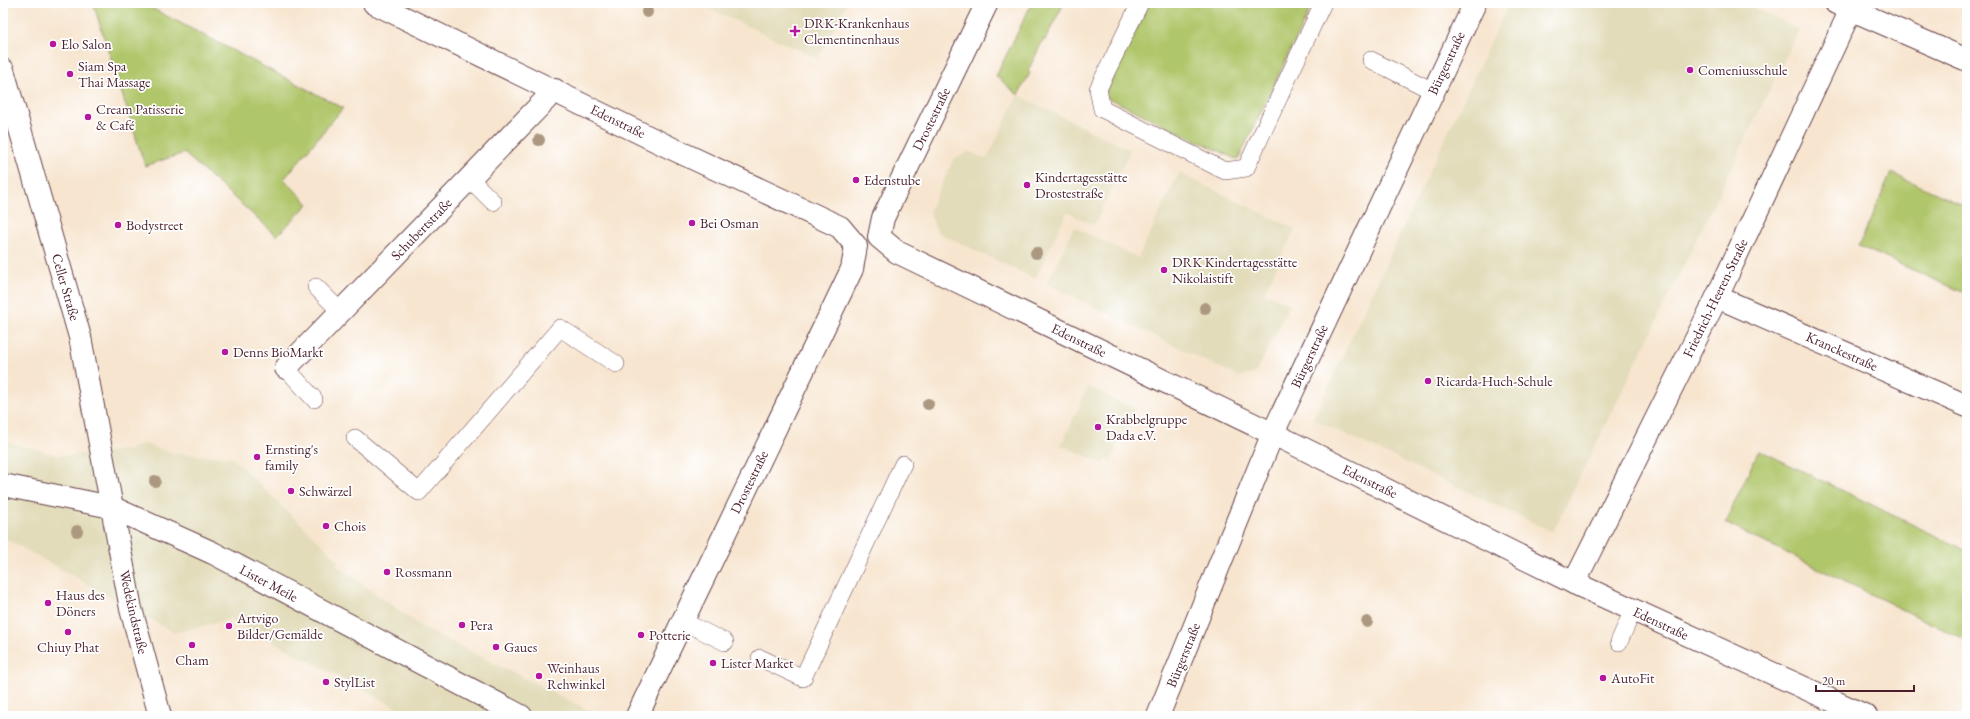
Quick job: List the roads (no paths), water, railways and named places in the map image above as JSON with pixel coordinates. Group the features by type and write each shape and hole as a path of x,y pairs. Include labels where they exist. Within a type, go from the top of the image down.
{"street":[{"name":"Edenstraße","path":"374,3 555,90 671,148 840,227 856,246"},
{"name":"Drostestraße","path":"880,237 883,218 987,3"},
{"name":"Bürgerstraße","path":"1158,716 1272,434 1475,3"},
{"path":"1847,5 1967,60"},
{"name":"Friedrich-Heeren-Straße","path":"1574,583 1717,297 1847,5"},
{"name":"Celler Straße","path":"3,70 80,337 112,507"},
{"name":"Schubertstraße","path":"286,368 555,90"},
{"name":"Edenstraße","path":"880,237 898,252 1574,583 1866,716"},
{"name":"Drostestraße","path":"637,716 852,269 856,246"},
{"name":"Kranckestraße","path":"1717,297 1967,406"},
{"name":"Lister Meile","path":"3,485 112,507 213,553 521,716"},
{"name":"Wedekindstraße","path":"112,507 131,609 160,716"}],"lane":[{"path":"1140,3 1098,89 1102,109 1225,171 1246,168 1323,3"},
{"path":"1372,60 1433,91"},
{"path":"470,179 494,202"},
{"path":"316,287 340,312"},
{"path":"355,438 419,492 560,328 616,364"},
{"path":"286,368 314,399"},
{"path":"760,658 803,678 903,464"},
{"path":"1619,642 1633,610"},
{"path":"682,621 725,642"}],"place":[{"name":"DRK-Krankenhaus Clementinenhaus","path":"795,31"},
{"name":"Elo Salon","path":"53,44"},
{"name":"Comeniusschule","path":"1690,70"},
{"name":"Siam Spa Thai Massage","path":"70,74"},
{"name":"Cream Patisserie & Café","path":"88,117"},
{"name":"Edenstube","path":"856,180"},
{"name":"Kindertagesstätte Drostestraße","path":"1027,185"},
{"name":"Bei Osman","path":"692,223"},
{"name":"Bodystreet","path":"118,225"},
{"name":"DRK Kindertagesstätte Nikolaistift","path":"1164,270"},
{"name":"Denns BioMarkt","path":"225,352"},
{"name":"Ricarda-Huch-Schule","path":"1428,381"},
{"name":"Krabbelgruppe Dada e.V.","path":"1098,427"},
{"name":"Ernsting's family","path":"257,457"},
{"name":"Schwärzel","path":"291,491"},
{"name":"Chois","path":"326,526"},
{"name":"Rossmann","path":"387,572"},
{"name":"Haus des Döners","path":"48,603"},
{"name":"Pera","path":"462,625"},
{"name":"Artvigo Bilder/Gemälde","path":"229,626"},
{"name":"Chiuy Phat","path":"68,632"},
{"name":"Potterie","path":"641,635"},
{"name":"Cham","path":"192,645"},
{"name":"Gaues","path":"496,647"},
{"name":"Lister Market","path":"713,663"},
{"name":"Weinhaus Rehwinkel","path":"539,676"},
{"name":"AutoFit","path":"1603,678"},
{"name":"StylList","path":"326,682"}]}
